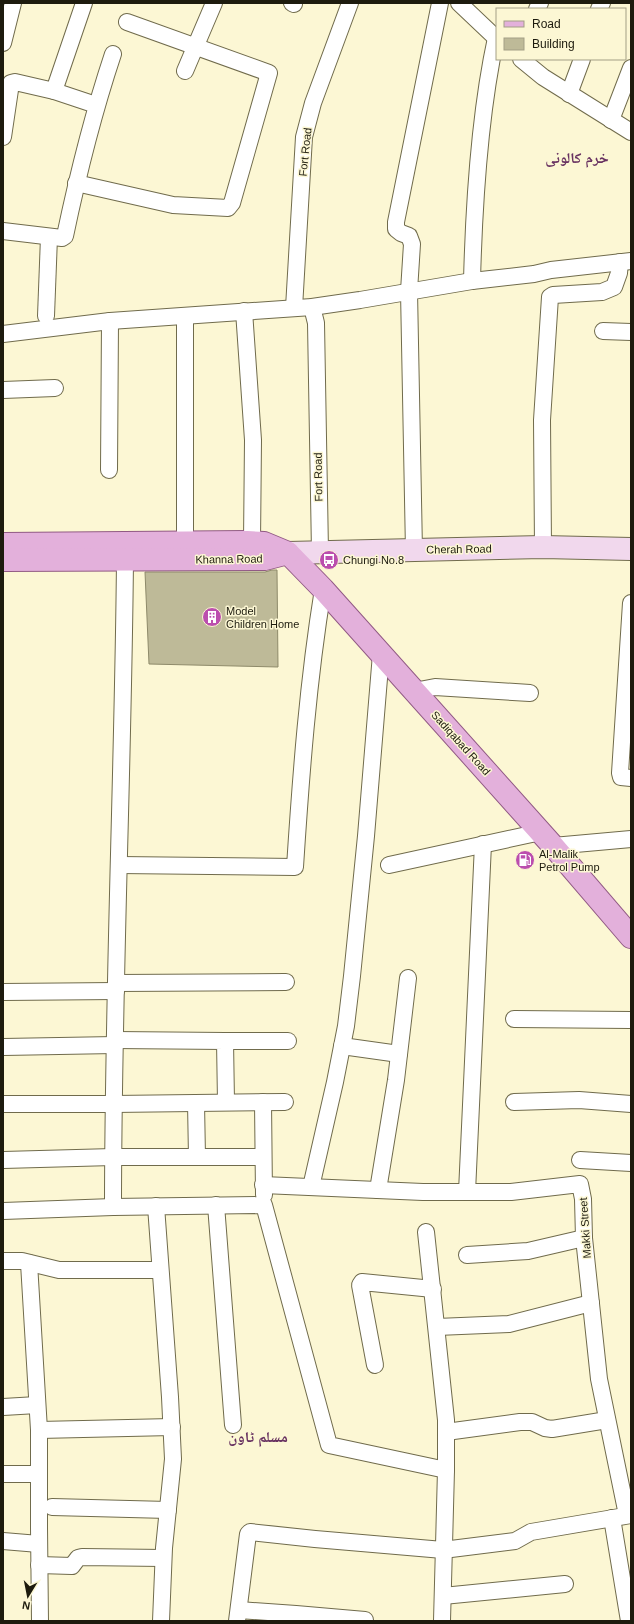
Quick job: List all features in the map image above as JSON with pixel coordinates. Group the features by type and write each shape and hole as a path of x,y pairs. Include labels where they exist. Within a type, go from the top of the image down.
{"main road":[{"name":"Khanna Road","path":"3,560 125,551 185,542 264,543 288,553"},
{"name":"Khanna Road","path":"3,544 265,559 288,553"},
{"name":"Sadiqabad Road","path":"288,553 323,589 547,839 631,937"}],"street":[{"path":"3,43 12,3"},
{"path":"54,91 84,3"},
{"path":"185,71 214,3"},
{"name":"Fort Road","path":"294,308 304,137 313,103 350,3"},
{"path":"414,551 409,291 412,244 409,236 396,229 396,222 440,3"},
{"path":"465,5 496,37"},
{"path":"76,183 173,205 228,208 232,203 269,74 127,22"},
{"path":"472,281 482,122 490,66 496,42"},
{"path":"3,231 62,238 65,236 76,183 96,105 113,54"},
{"path":"522,60 543,77 631,132"},
{"path":"569,94 582,60"},
{"path":"611,120 631,68"},
{"path":"3,137 10,83 15,82 54,91 96,105"},
{"path":"46,316 49,236"},
{"path":"3,334 110,321 312,306 360,300 472,281 534,274 550,270 626,262"},
{"path":"543,547 542,420 550,297 553,295 602,292 614,287 619,273 626,262"},
{"name":"Fort Road","path":"312,306 316,324 320,552"},
{"path":"244,311 253,440 252,542"},
{"path":"185,316 185,542"},
{"path":"109,470 110,321"},
{"path":"603,332 631,332"},
{"path":"3,390 55,388"},
{"name":"Cherah Road","path":"288,553 543,547 631,548"},
{"path":"112,1207 113,1104 124,676 125,551"},
{"path":"119,866 295,867 301,773 318,618 323,589"},
{"path":"631,604 620,773 621,777 631,778"},
{"path":"310,1187 342,1046 352,976 381,654"},
{"path":"414,691 435,687 530,693"},
{"path":"390,865 483,844 547,839 631,839"},
{"path":"467,1192 483,844"},
{"path":"378,1190 399,1054 408,978"},
{"path":"3,992 286,982"},
{"path":"514,1019 631,1020"},
{"path":"225,1041 226,1102"},
{"path":"3,1047 115,1042 288,1041"},
{"path":"342,1046 399,1054"},
{"path":"514,1102 579,1100 631,1104"},
{"path":"263,1102 264,1205 329,1444 446,1470"},
{"path":"3,1104 285,1102"},
{"path":"196,1103 197,1157"},
{"path":"3,1160 113,1157 263,1157"},
{"path":"580,1160 631,1163"},
{"name":"Makki Street","path":"263,1186 378,1190 511,1192 580,1184 583,1199 584,1238 599,1379 623,1516 629,1621"},
{"path":"216,1205 232,1425"},
{"path":"3,1211 112,1207 264,1205"},
{"path":"156,1206 173,1459 163,1558 161,1621"},
{"path":"426,1232 437,1327 446,1432 442,1621"},
{"path":"467,1255 528,1251 584,1238"},
{"path":"3,1261 22,1261 59,1270 160,1270"},
{"path":"29,1263 39,1430 40,1621"},
{"path":"375,1365 360,1285 362,1282 433,1289"},
{"path":"437,1327 509,1324 591,1303"},
{"path":"3,1407 37,1405"},
{"path":"446,1432 520,1422 532,1422 545,1428 552,1429 607,1420"},
{"path":"39,1430 172,1427"},
{"path":"3,1474 39,1474"},
{"path":"52,1507 168,1510"},
{"path":"365,1620 296,1614 238,1616 248,1534 250,1532 443,1550 515,1541 531,1532 623,1516"},
{"path":"3,1541 39,1544"},
{"path":"39,1565 72,1566 78,1558 82,1557 163,1558"},
{"path":"443,1596 565,1584"}],"building":[{"name":"Model Children Home","path":"277,570 278,667 149,664 145,572 265,572"}],"place":[{"name":"Chungi No.8","path":"329,560"},
{"name":"Model Children Home","path":"212,617"},
{"name":"Al-Malik Petrol Pump","path":"525,860"}],"district":[{"name":"خرم کالونی","path":"577,157"},
{"name":"مسلم ٹاون","path":"258,1436"}]}
